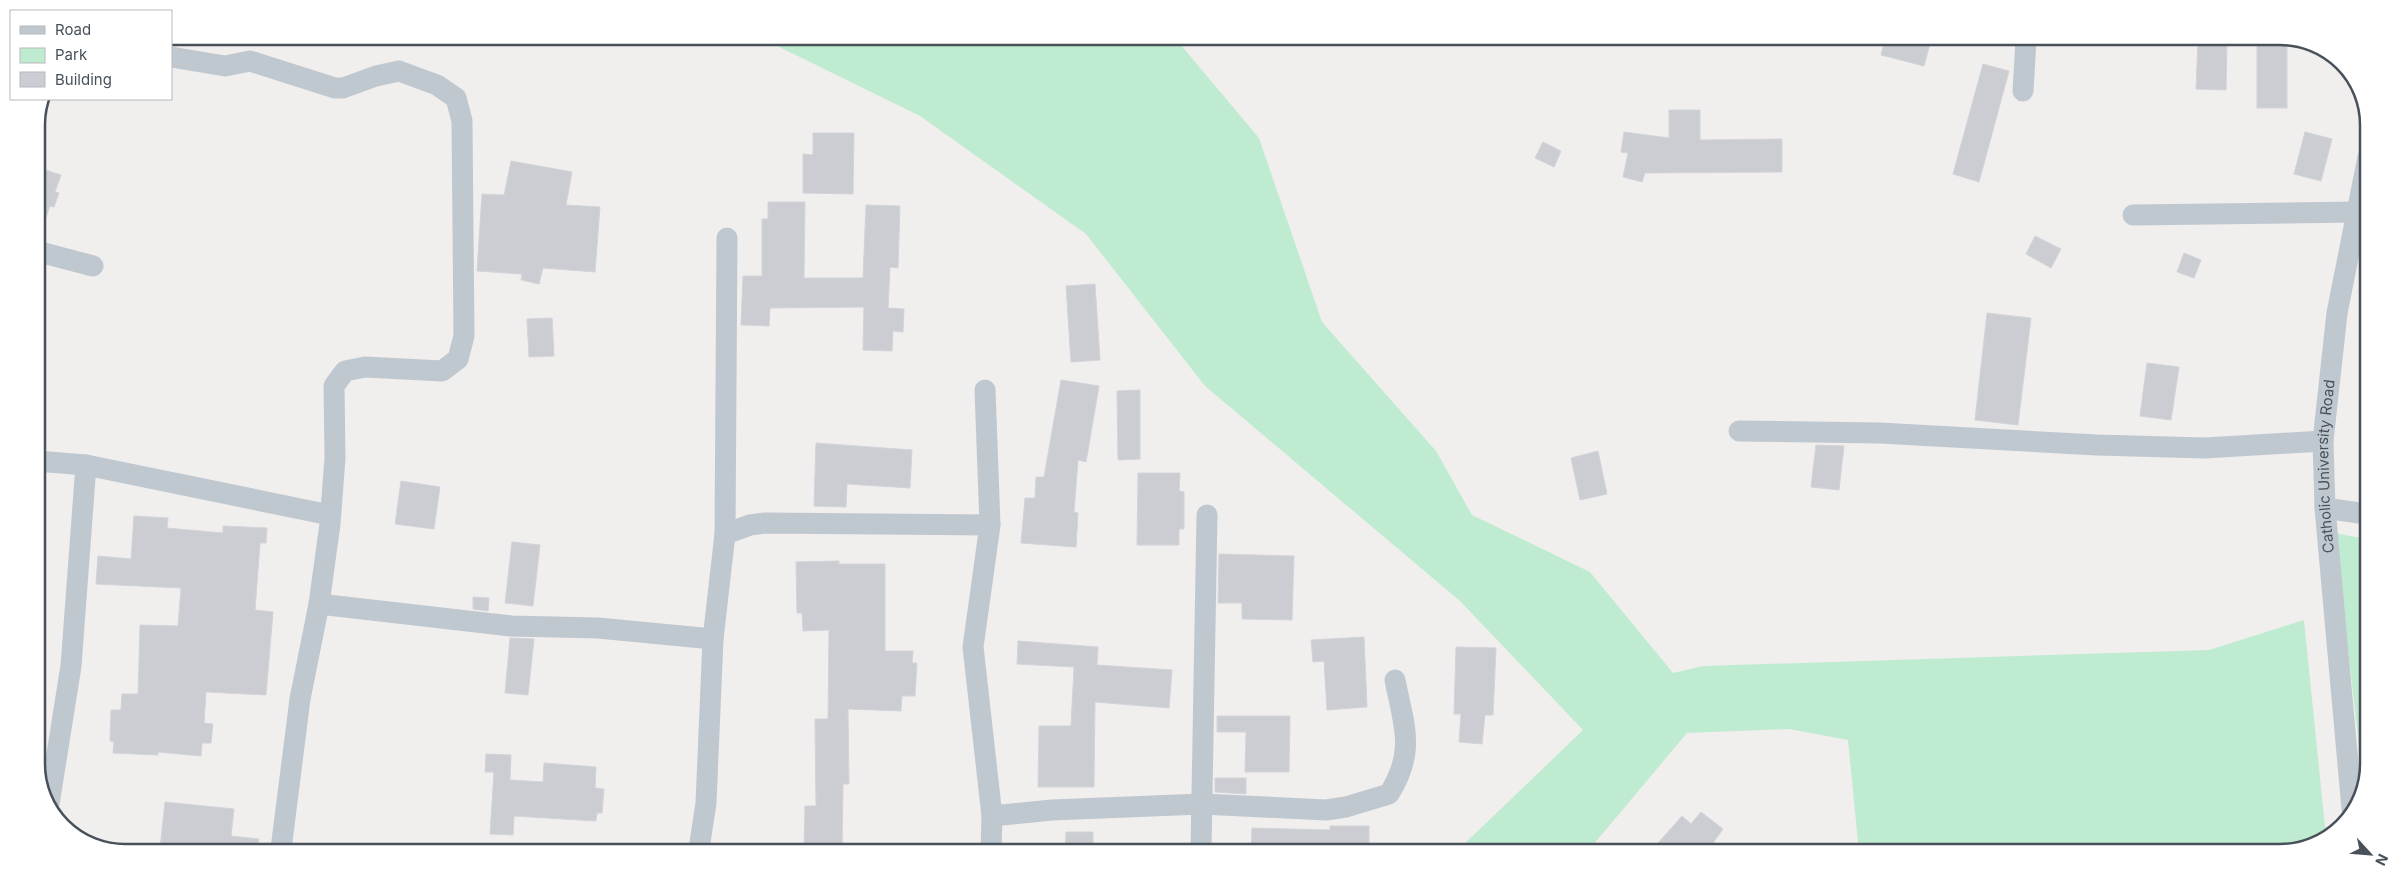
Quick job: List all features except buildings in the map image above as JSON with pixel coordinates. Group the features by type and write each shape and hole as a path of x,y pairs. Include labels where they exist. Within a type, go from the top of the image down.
{"street":[{"path":"2023,91 2026,45"},
{"path":"172,57 225,66 250,61 335,88 343,88 376,76 399,71 437,85 456,98 462,121 464,336 458,359 442,370 365,367 344,371 334,386 335,458 330,515 319,604 300,699 282,844"},
{"name":"Catholic University Road","path":"2351,800 2325,508 2324,441 2337,313 2360,197"},
{"path":"2133,215 2357,212"},
{"path":"700,844 706,802 714,639 725,534 727,238"},
{"path":"45,253 93,266"},
{"path":"986,390 990,525 973,647 992,816 991,844"},
{"path":"1739,431 1880,434 2097,445 2204,448 2324,441"},
{"path":"45,462 86,465 330,515"},
{"path":"51,794 71,666 86,465"},
{"path":"2325,508 2360,513"},
{"path":"1201,844 1206,515"},
{"path":"725,534 765,522 990,525"},
{"path":"319,604 512,626 598,628 714,639"},
{"path":"992,816 1052,810 1202,804 1326,810 1346,807 1389,794 1399,778 1407,744 1395,680"}],"green space":[{"path":"775,45 1181,45 1259,138 1322,322 1436,451 1472,515 1590,572 1673,673 1703,666 2209,650 2304,620 2325,830 2306,840 2280,844 1858,844 1848,740 1789,729 1687,733 1594,844 1464,844 1583,730 1460,601 1205,386 1086,234 920,116"},
{"path":"2335,533 2360,538 2360,755"}]}
